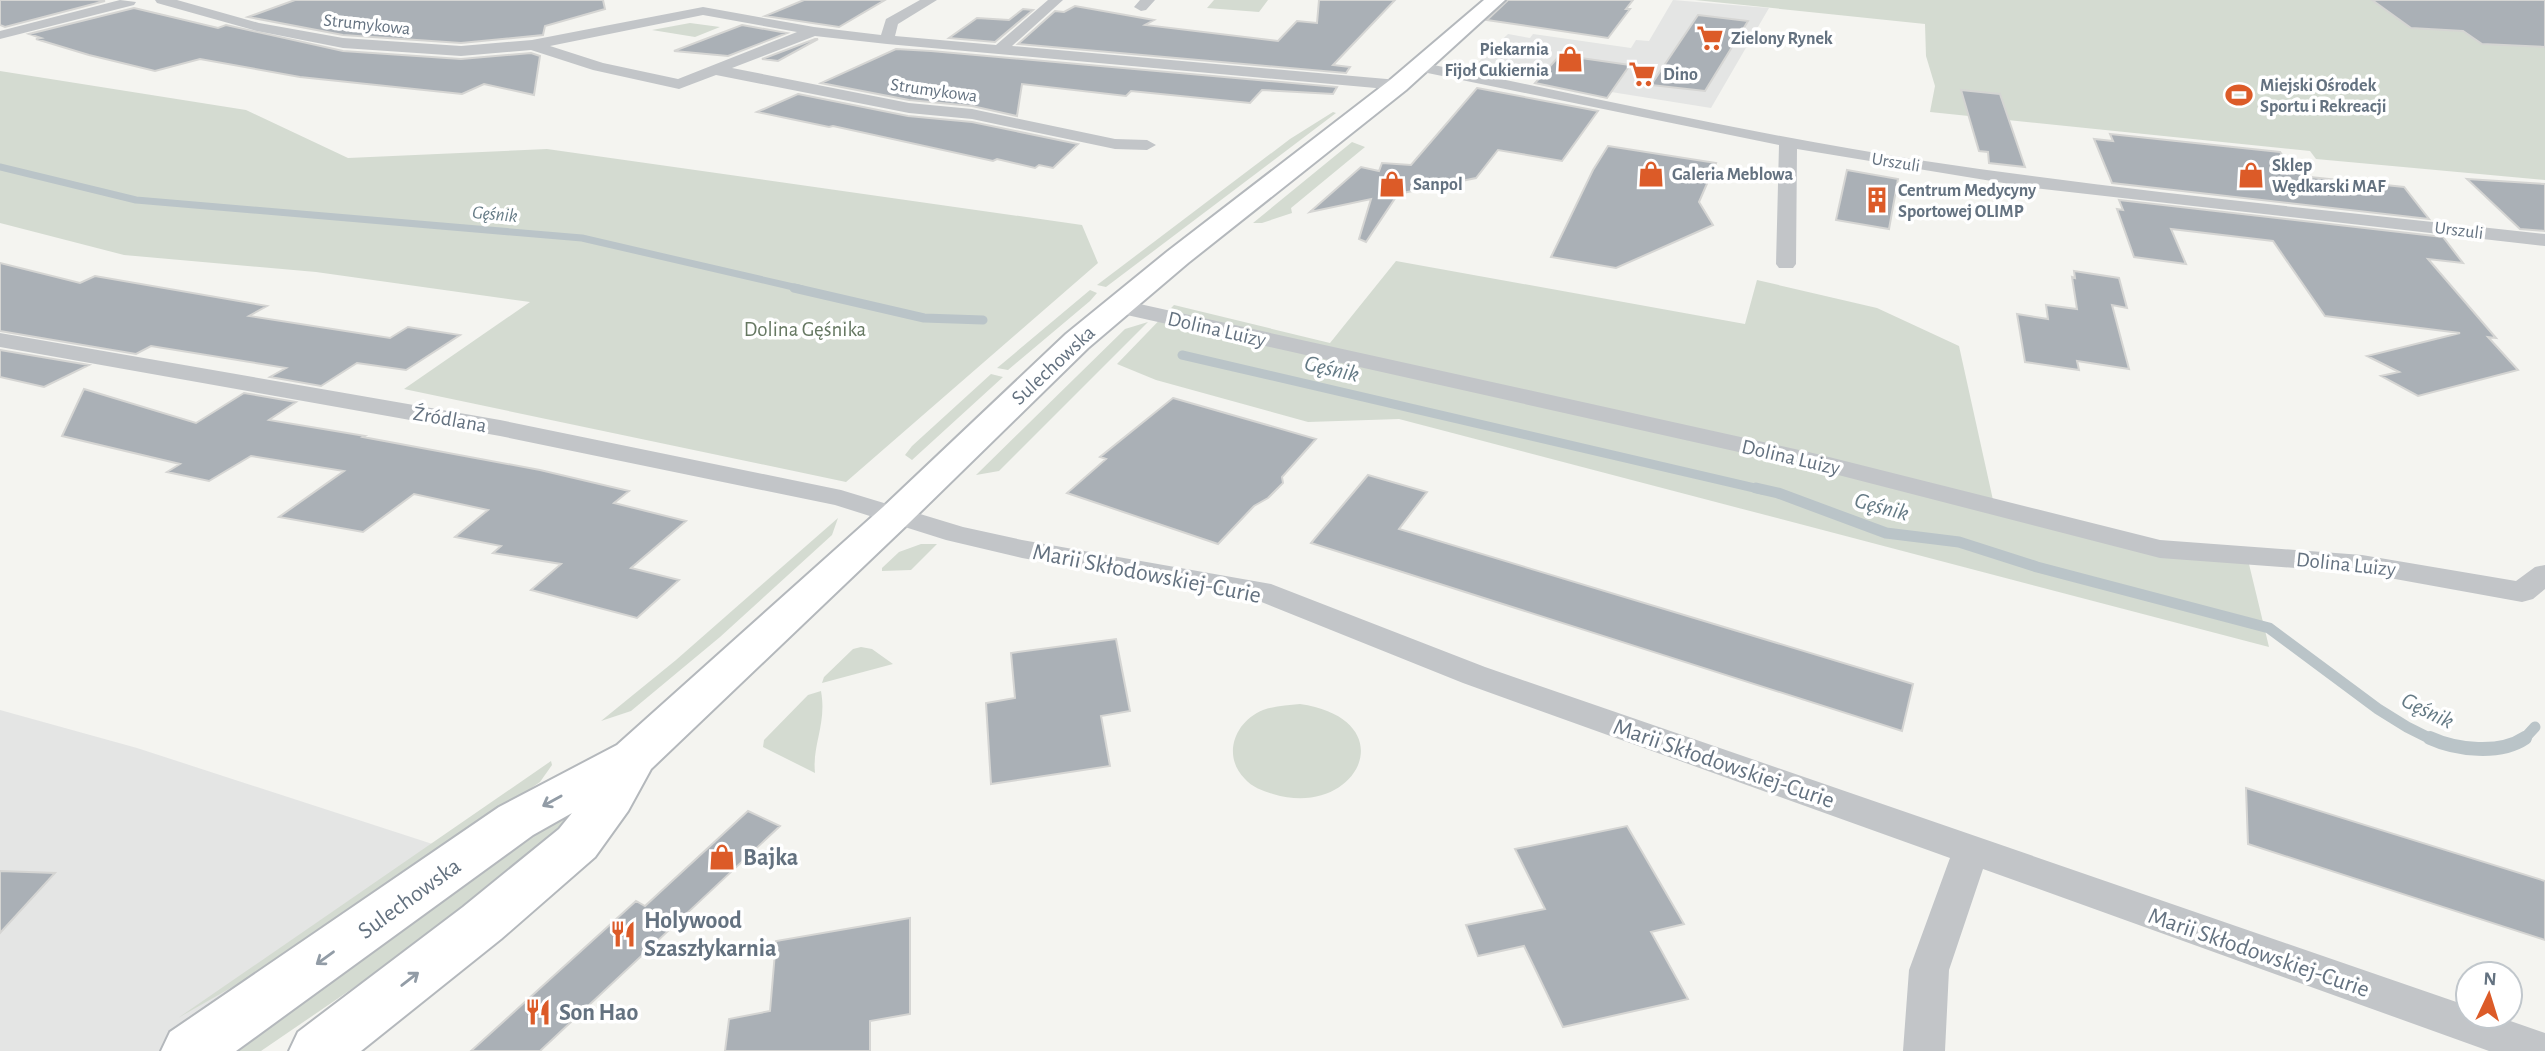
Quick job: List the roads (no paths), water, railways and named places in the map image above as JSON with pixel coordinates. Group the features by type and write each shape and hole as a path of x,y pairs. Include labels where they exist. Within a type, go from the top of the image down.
{"street":[{"name":"Strumykowa","path":"162,0 257,27 343,43 461,51 532,45 704,11 814,31 887,40 999,50 1408,76"},
{"name":"Strumykowa","path":"704,11 708,5 720,0"},
{"path":"887,40 891,22 930,0"},
{"path":"999,50 1056,0"},
{"name":"Sulechowska","path":"190,1051 516,821 634,757 897,514 1041,374 1117,306 1408,76 1495,0"},
{"path":"0,35 129,2"},
{"name":"Strumykowa","path":"532,45 599,66 679,84 814,31"},
{"name":"Strumykowa","path":"716,70 909,108 972,114 1115,144 1147,145"},
{"name":"Urszuli","path":"1408,76 1498,82 1901,163 2034,182 2545,240"},
{"path":"1786,264 1788,142"},
{"name":"Dolina Luizy","path":"1117,306 1817,462 2160,549 2362,564 2522,592 2545,574"},
{"name":"Źródlana","path":"0,340 487,426 841,498 897,514"},
{"name":"Marii Skłodowskiej-Curie","path":"897,514 956,534 1022,549 1260,591 1474,676 2542,1051"},
{"name":"Sulechowska","path":"318,1051 482,923 577,843 611,798 634,757"},
{"path":"1924,1051 1929,970 1971,850"}],"waterway":[{"name":"Gęśnik","path":"0,167 136,200 582,238 802,289"},
{"name":"Gęśnik","path":"794,288 924,318 983,320"},
{"name":"Gęśnik","path":"1182,355 1763,490"},
{"name":"Gęśnik","path":"1756,488 1778,493 1886,533 1959,542 2037,567 2269,628 2378,709 2433,740"},
{"name":"Gęśnik","path":"2525,738 2535,727"},
{"name":"Gęśnik","path":"2430,738 2478,749 2503,747 2525,738"}],"place":[{"name":"Zielony Rynek","path":"1710,38"},
{"name":"Piekarnia Fijoł Cukiernia","path":"1570,59"},
{"name":"Dino","path":"1642,74"},
{"name":"Miejski Ośrodek Sportu i Rekreacji","path":"2239,95"},
{"name":"Galeria Meblowa","path":"1651,174"},
{"name":"Sklep Wędkarski MAF","path":"2251,175"},
{"name":"Sanpol","path":"1392,184"},
{"name":"Centrum Medycyny Sportowej OLIMP","path":"1877,200"},
{"name":"Bajka","path":"722,857"},
{"name":"Holywood Szaszłykarnia","path":"623,934"},
{"name":"Son Hao","path":"538,1012"}],"park label":[{"name":"Dolina Gęśnika","path":"805,329"}]}
